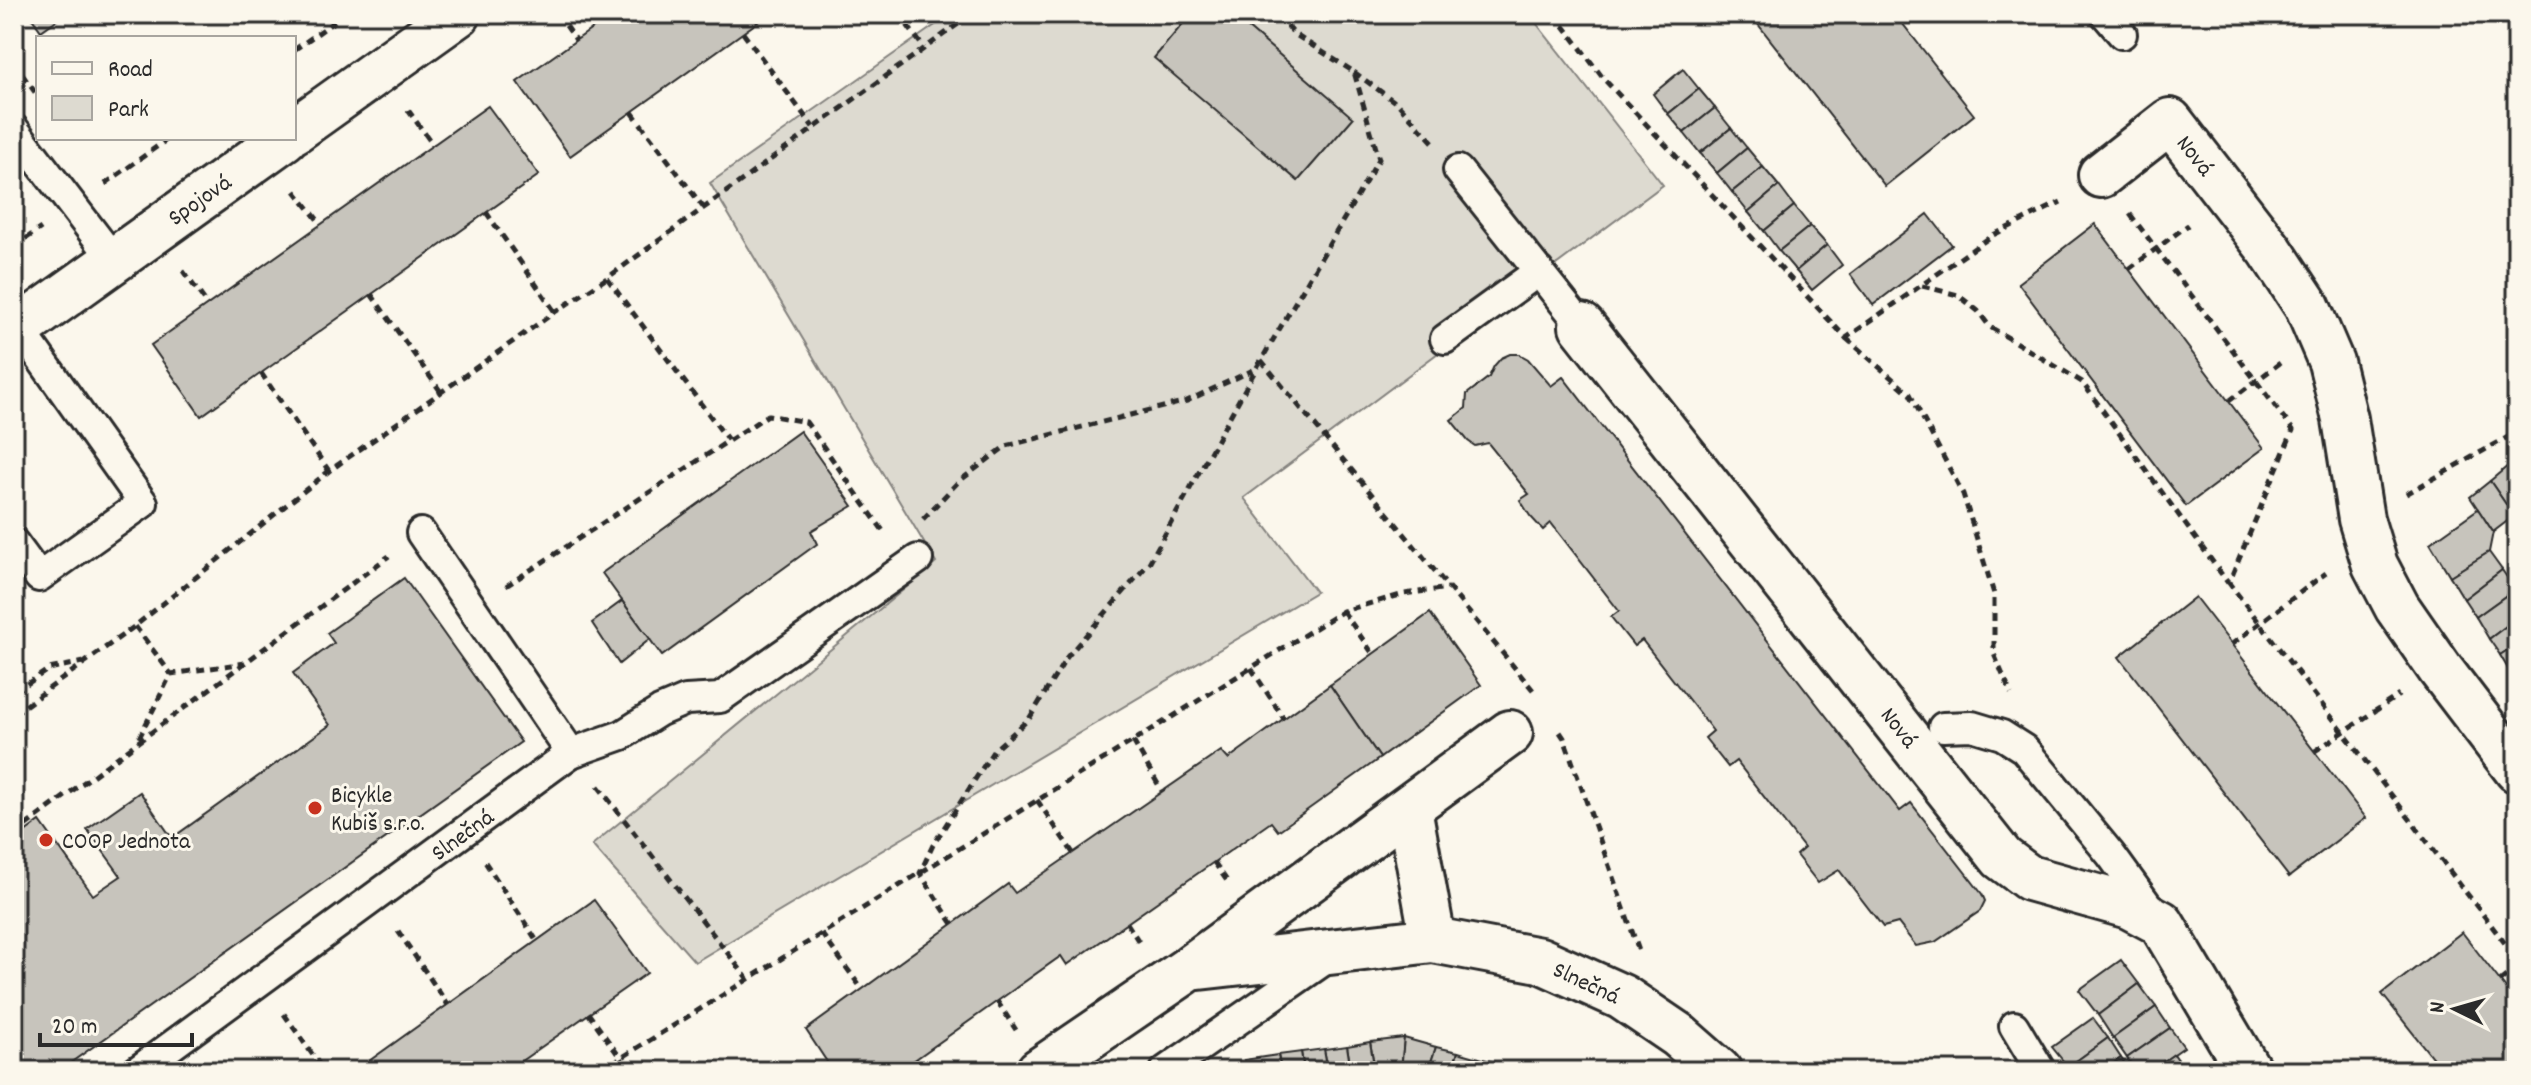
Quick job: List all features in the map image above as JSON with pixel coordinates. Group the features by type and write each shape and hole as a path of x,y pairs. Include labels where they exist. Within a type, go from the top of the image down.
{"street":[{"path":"296,130 458,14"},
{"name":"Nová","path":"2106,182 2170,121 2270,250 2307,306 2331,362 2345,419 2364,530 2375,565 2397,607 2517,770"},
{"name":"Spojová","path":"16,330 282,140"},
{"name":"Nová","path":"1582,326 2002,858 2029,878 2129,906 2161,923"},
{"name":"Slnečná","path":"1041,1070 1190,968 1510,733"},
{"path":"1409,808 1433,940"},
{"path":"2161,923 2249,1071"},
{"name":"Slnečná","path":"1190,968 1433,940 1540,960 1622,997 1678,1035 1719,1071"}],"lane":[{"path":"14,129 114,260"},
{"path":"1458,170 1582,326"},
{"path":"1445,339 1539,271"},
{"path":"14,543 39,577 143,503 16,330"},
{"path":"421,533 571,753"},
{"name":"Slnečná","path":"137,1071 571,753 622,735 660,711 686,700 720,698 907,558"},
{"path":"1943,727 1972,726 2002,735 2024,749 2111,855 2161,923"},
{"path":"1165,1071 1341,949"},
{"path":"2014,1026 2041,1071"}],"path":[{"path":"296,49 345,14"},
{"path":"558,14 576,40"},
{"path":"899,14 924,48"},
{"path":"14,714 135,626 329,471 607,278 972,14"},
{"path":"1278,14 1294,34 1399,105 1458,170"},
{"path":"1555,14 1603,78 1846,338 1910,394 1963,494 1994,594 1994,654 2013,699 2024,749"},
{"path":"743,33 813,127"},
{"path":"14,63 36,92"},
{"path":"920,873 933,845 994,750 1029,719 1067,657 1149,563 1261,360 1379,159 1354,72"},
{"path":"632,112 703,207"},
{"path":"1846,338 1993,235 2106,182 2293,430 2229,583"},
{"path":"2129,269 2228,196"},
{"path":"486,212 555,312"},
{"path":"607,278 728,440"},
{"path":"1922,286 1958,295 1978,311 1990,327 2082,382 2258,625 2517,959"},
{"path":"371,294 441,392"},
{"path":"1261,360 1533,691"},
{"path":"472,608 768,415 806,422 907,558 958,482 1006,446 1187,401 1256,369"},
{"path":"261,373 329,471"},
{"path":"2229,401 2242,391"},
{"path":"2232,644 2258,625 2364,530 2517,432"},
{"path":"14,834 421,533"},
{"path":"600,1071 1343,611 1404,594 1449,588"},
{"path":"1343,611 1373,654"},
{"path":"135,626 171,674"},
{"path":"14,687 21,688 49,669 85,662"},
{"path":"171,674 246,662"},
{"path":"1251,668 1284,719"},
{"path":"2315,751 2440,669"},
{"path":"137,742 171,674"},
{"path":"1556,726 1564,738 1639,952"},
{"path":"1133,741 1162,791"},
{"path":"595,782 747,978"},
{"path":"1037,800 1073,853"},
{"path":"464,832 537,941"},
{"path":"1214,862 1225,878"},
{"path":"920,873 953,924"},
{"path":"375,897 448,1005"},
{"path":"1127,923 1138,940"},
{"path":"821,933 862,989"},
{"path":"2500,981 2517,967"},
{"path":"261,980 324,1071"},
{"path":"997,1001 1011,1022"},
{"path":"588,1013 630,1071"},
{"path":"915,1060 923,1071"}],"green space":[{"path":"951,14 1529,14 1663,185 1244,498 1316,592 695,962 592,845 936,563 710,183"}],"building":[{"path":"29,14 65,14 41,31"},
{"path":"613,14 769,14 570,156 517,82"},
{"path":"1191,14 1232,14 1353,118 1298,181 1154,58"},
{"path":"1750,14 1895,14 1974,115 1885,186"},
{"path":"1683,69 1699,89 1668,114 1653,94"},
{"path":"1699,89 1715,108 1684,133 1668,114"},
{"path":"488,106 539,175 201,416 151,345"},
{"path":"1715,108 1731,128 1700,153 1684,133"},
{"path":"1731,128 1747,148 1717,173 1700,153"},
{"path":"1747,148 1763,167 1732,192 1717,173"},
{"path":"1763,167 1779,186 1748,212 1732,192"},
{"path":"1779,186 1794,206 1764,231 1748,212"},
{"path":"1794,206 1810,226 1779,251 1764,231"},
{"path":"1928,214 1952,245 1873,305 1850,274"},
{"path":"2095,224 2264,448 2186,506 2018,283"},
{"path":"1810,226 1827,245 1796,271 1779,251"},
{"path":"1827,245 1842,265 1812,290 1796,271"},
{"path":"1519,354 1528,359 1551,386 1563,377 1900,811 1911,803 1982,894 1985,901 1980,911 1935,942 1916,946 1898,923 1883,927 1839,870 1818,883 1796,855 1804,848 1736,761 1728,767 1705,738 1713,731 1642,640 1634,646 1611,617 1619,611 1551,523 1543,530 1530,516 1520,500 1529,494 1488,443 1475,446 1451,420 1466,408 1467,394 1489,377 1501,358"},
{"path":"800,431 853,506 811,531 817,544 662,656 602,573"},
{"path":"2509,465 2517,478 2517,515 2514,516 2490,481"},
{"path":"2490,481 2514,516 2493,532 2470,497"},
{"path":"2478,509 2493,532 2489,552 2450,576 2430,543"},
{"path":"2489,552 2502,570 2464,599 2450,576"},
{"path":"2502,570 2515,589 2476,617 2464,599"},
{"path":"404,578 521,742 59,1071 14,1071 14,840 40,821 93,895 121,876 87,829 140,792 172,838 330,725 293,673 334,643 327,633"},
{"path":"2515,589 2517,618 2489,639 2476,617"},
{"path":"2195,597 2366,818 2289,877 2119,657"},
{"path":"622,601 650,639 619,664 592,623"},
{"path":"1430,613 1481,685 1380,758 1330,685"},
{"path":"2517,618 2517,644 2500,655 2489,639"},
{"path":"2517,644 2517,670 2511,674 2500,655"},
{"path":"1330,685 1380,758 1278,831 1271,822 1067,965 1061,956 899,1071 833,1071 806,1030 1008,884 1015,893 1221,751 1228,759"},
{"path":"594,900 647,973 507,1071 355,1071"},
{"path":"2462,932 2517,1003 2517,1071 2443,1071 2382,994"},
{"path":"2121,960 2139,984 2098,1015 2079,990"},
{"path":"2139,984 2156,1007 2113,1038 2098,1015"},
{"path":"2156,1007 2170,1028 2127,1058 2113,1038"},
{"path":"2093,1018 2108,1038 2068,1067 2052,1047"},
{"path":"2170,1028 2184,1047 2150,1071 2136,1071 2127,1058"},
{"path":"1404,1038 1401,1071 1375,1071 1370,1042"},
{"path":"1404,1038 1436,1047 1428,1071 1401,1071"},
{"path":"2108,1038 2121,1058 2103,1071 2070,1071 2068,1067"},
{"path":"1370,1042 1375,1071 1351,1071 1347,1046"},
{"path":"1347,1046 1351,1071 1328,1071 1324,1049"},
{"path":"1436,1047 1458,1052 1452,1071 1428,1071"},
{"path":"1324,1049 1328,1071 1304,1071 1301,1052"},
{"path":"1301,1052 1304,1071 1281,1071 1278,1055"},
{"path":"1458,1052 1479,1058 1475,1071 1452,1071"},
{"path":"2174,1054 2186,1071 2150,1071"},
{"path":"1278,1055 1281,1071 1249,1071 1244,1060"},
{"path":"1479,1058 1502,1064 1500,1071 1475,1071"},
{"path":"2121,1058 2130,1071 2103,1071"}],"place":[{"name":"Bicykle Kubiš s.r.o.","path":"315,808"},
{"name":"COOP Jednota","path":"46,840"}]}
